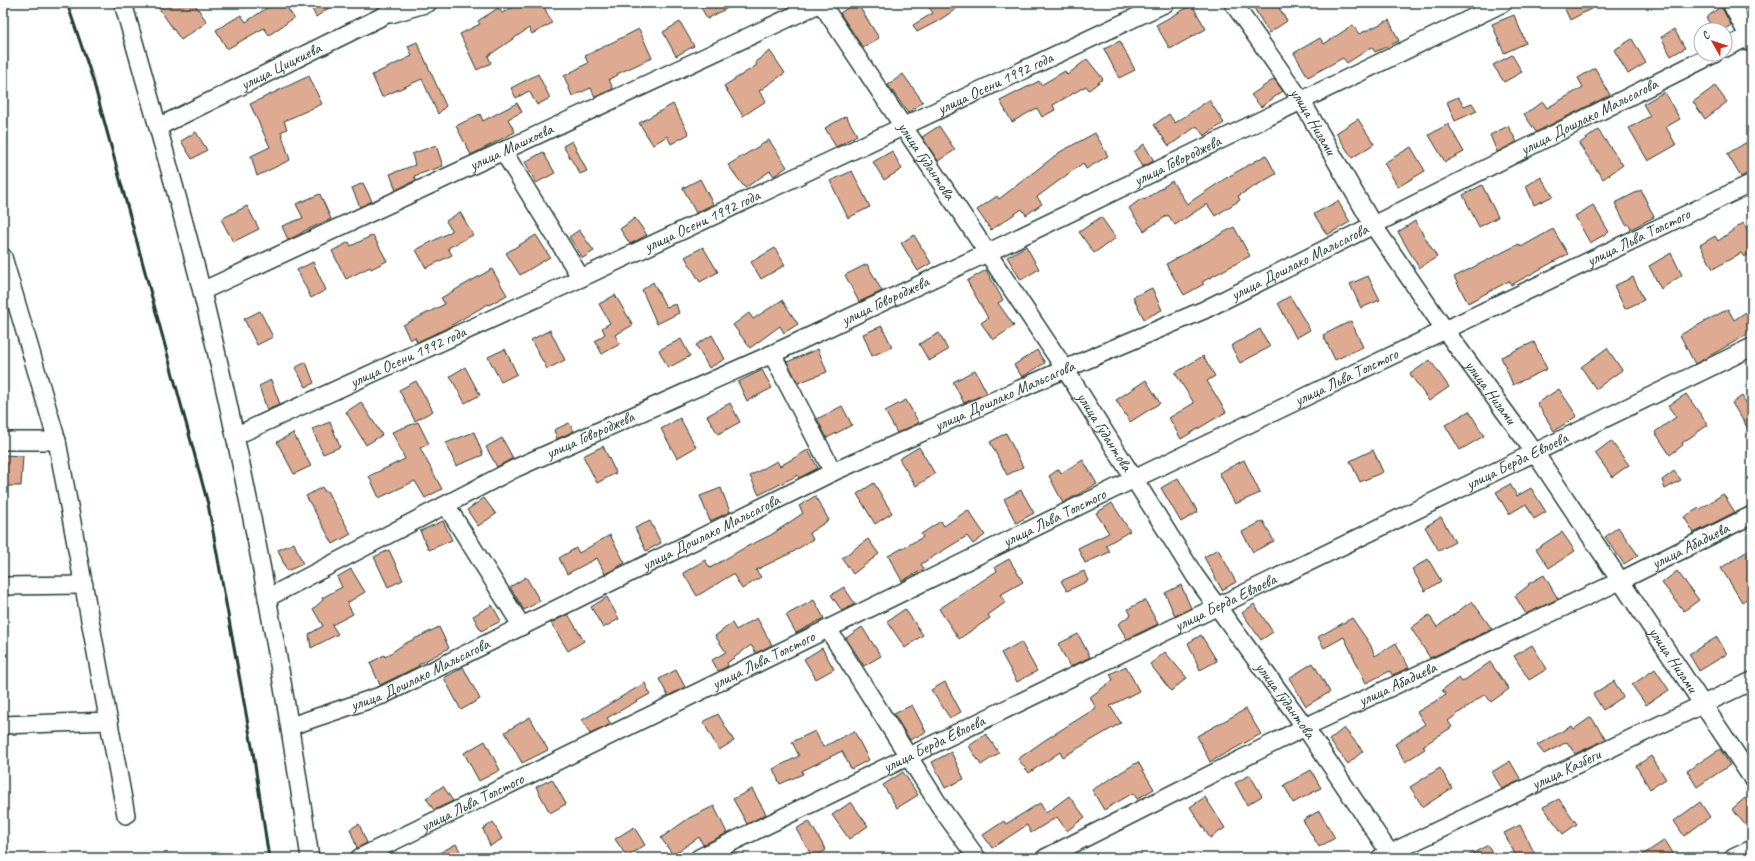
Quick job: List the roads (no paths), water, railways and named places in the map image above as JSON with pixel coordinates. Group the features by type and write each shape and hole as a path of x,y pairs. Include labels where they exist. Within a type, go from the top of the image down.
{"street":[{"path":"123,3 202,291 235,436 291,726 310,858"},
{"name":"улица Цицкиева","path":"158,127 383,16 402,3"},
{"path":"383,16 428,3"},
{"name":"улица Гудантова","path":"821,3 1065,369 1217,607 1305,727 1388,857"},
{"name":"улица Машхоева","path":"202,291 821,3"},
{"name":"улица Осени 1992 года","path":"235,436 904,128 1166,3"},
{"name":"улица Низами","path":"1233,3 1301,100 1373,225 1445,330 1535,453 1752,778"},
{"name":"улица Говороджева","path":"267,598 516,468 772,354 1503,3"},
{"path":"1731,3 1750,40 1733,45"},
{"name":"улица Дошлако Мальсагова","path":"291,726 383,695 521,625 833,472 1065,369 1204,310 1698,62"},
{"path":"503,151 581,278"},
{"name":"улица Льва Толстого","path":"359,858 1134,479 1752,183"},
{"path":"3,257 8,292 57,441 126,815"},
{"name":"улица Берда Евлоева","path":"699,858 1752,347"},
{"path":"772,354 833,472"},
{"path":"3,441 57,441"},
{"path":"446,505 521,625"},
{"name":"улица Абадиева","path":"1045,858 1305,727 1620,581 1752,515"},
{"path":"3,586 84,585"},
{"path":"828,629 908,756 977,858"},
{"name":"улица Казбеги","path":"1388,857 1752,681"},
{"path":"3,725 109,721"},
{"path":"1733,858 1752,849"}],"railway":[{"path":"67,3 93,80 208,504 253,752 269,858"}]}
